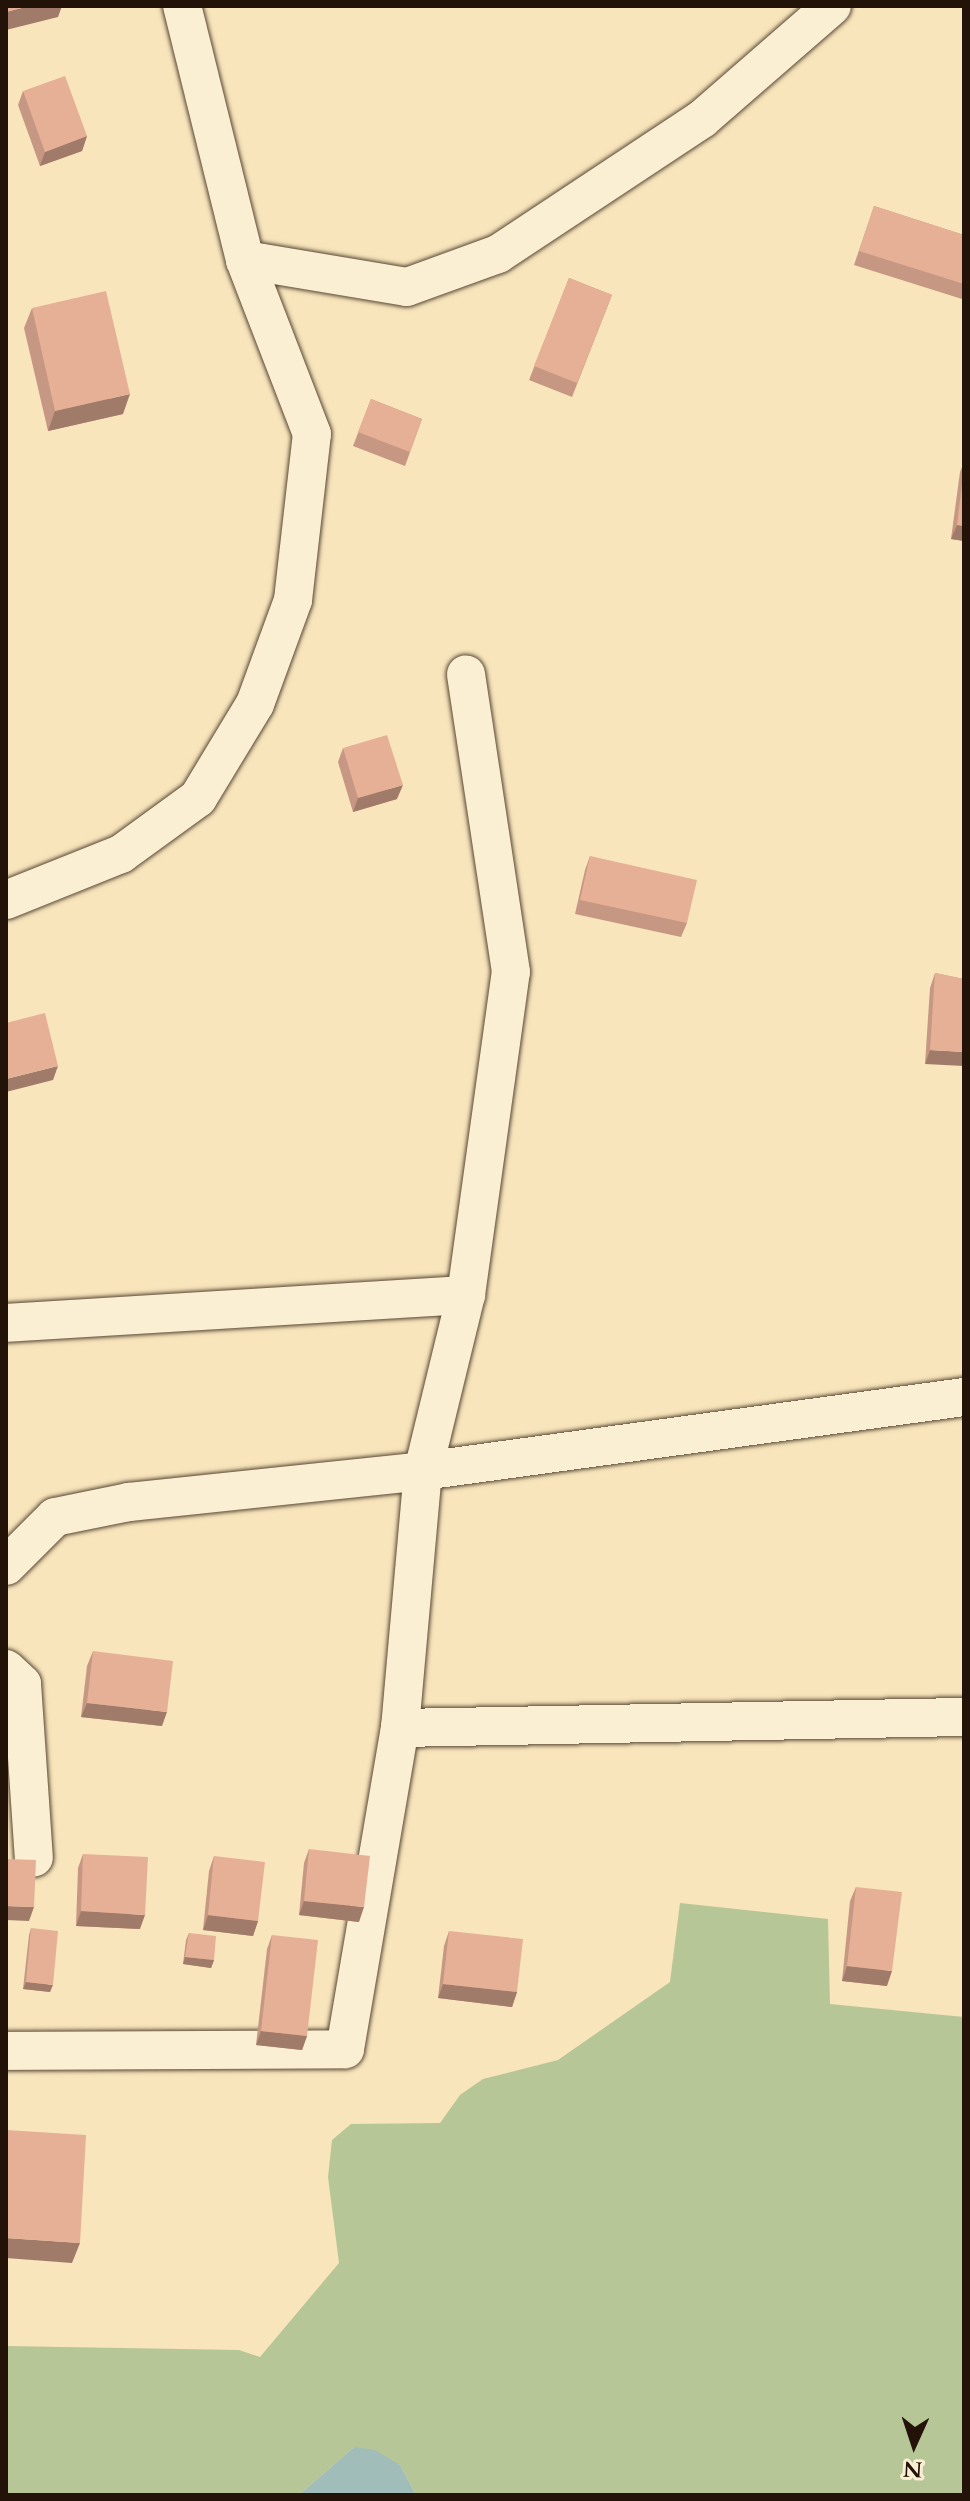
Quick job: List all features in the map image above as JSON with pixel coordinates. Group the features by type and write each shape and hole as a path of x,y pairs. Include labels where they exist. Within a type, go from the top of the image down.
{"street":[{"path":"6,900 121,854 198,798 255,704 293,600 312,434 245,260 182,6"},
{"path":"245,260 407,287 498,254 702,119 832,6"},
{"path":"6,2051 345,2049 400,1728 423,1471 466,1295 511,972 466,674"},
{"path":"6,1323 466,1295"},
{"path":"6,1566 55,1517 129,1502 423,1471 964,1397"},
{"path":"6,1669 22,1684 34,1858"},
{"path":"400,1728 964,1717"}],"green space":[{"path":"680,1903 828,1919 830,2004 964,2017 964,2495 416,2495 400,2465 354,2447 299,2495 6,2495 6,2346 239,2350 260,2357 339,2263 328,2177 332,2140 351,2124 440,2123 460,2095 483,2079 558,2060 670,1982"}],"water":[{"path":"354,2447 375,2450 400,2465 416,2495 299,2495"}],"building":[{"path":"6,6 29,6 6,12"},
{"path":"65,76 87,136 45,152 23,91"},
{"path":"874,206 964,235 964,284 859,251"},
{"path":"569,278 612,295 577,383 534,366"},
{"path":"106,291 130,394 55,411 32,308"},
{"path":"371,399 422,419 410,452 358,432"},
{"path":"964,468 964,526 957,525"},
{"path":"387,735 403,785 358,798 343,748"},
{"path":"590,856 697,880 687,923 580,900"},
{"path":"935,973 964,979 964,1052 930,1050"},
{"path":"45,1013 58,1066 6,1079 6,1023"},
{"path":"93,1651 173,1661 167,1712 87,1703"},
{"path":"309,1849 370,1856 364,1907 304,1901"},
{"path":"83,1854 148,1857 145,1915 81,1911"},
{"path":"214,1856 265,1862 258,1921 208,1915"},
{"path":"6,1859 36,1860 34,1907 6,1906"},
{"path":"856,1887 902,1892 892,1971 847,1966"},
{"path":"31,1928 58,1931 53,1985 26,1982"},
{"path":"449,1931 523,1939 517,1992 443,1984"},
{"path":"189,1933 216,1936 214,1960 185,1957"},
{"path":"272,1935 318,1940 307,2036 261,2031"},
{"path":"6,2130 86,2135 80,2243 6,2238"}]}
